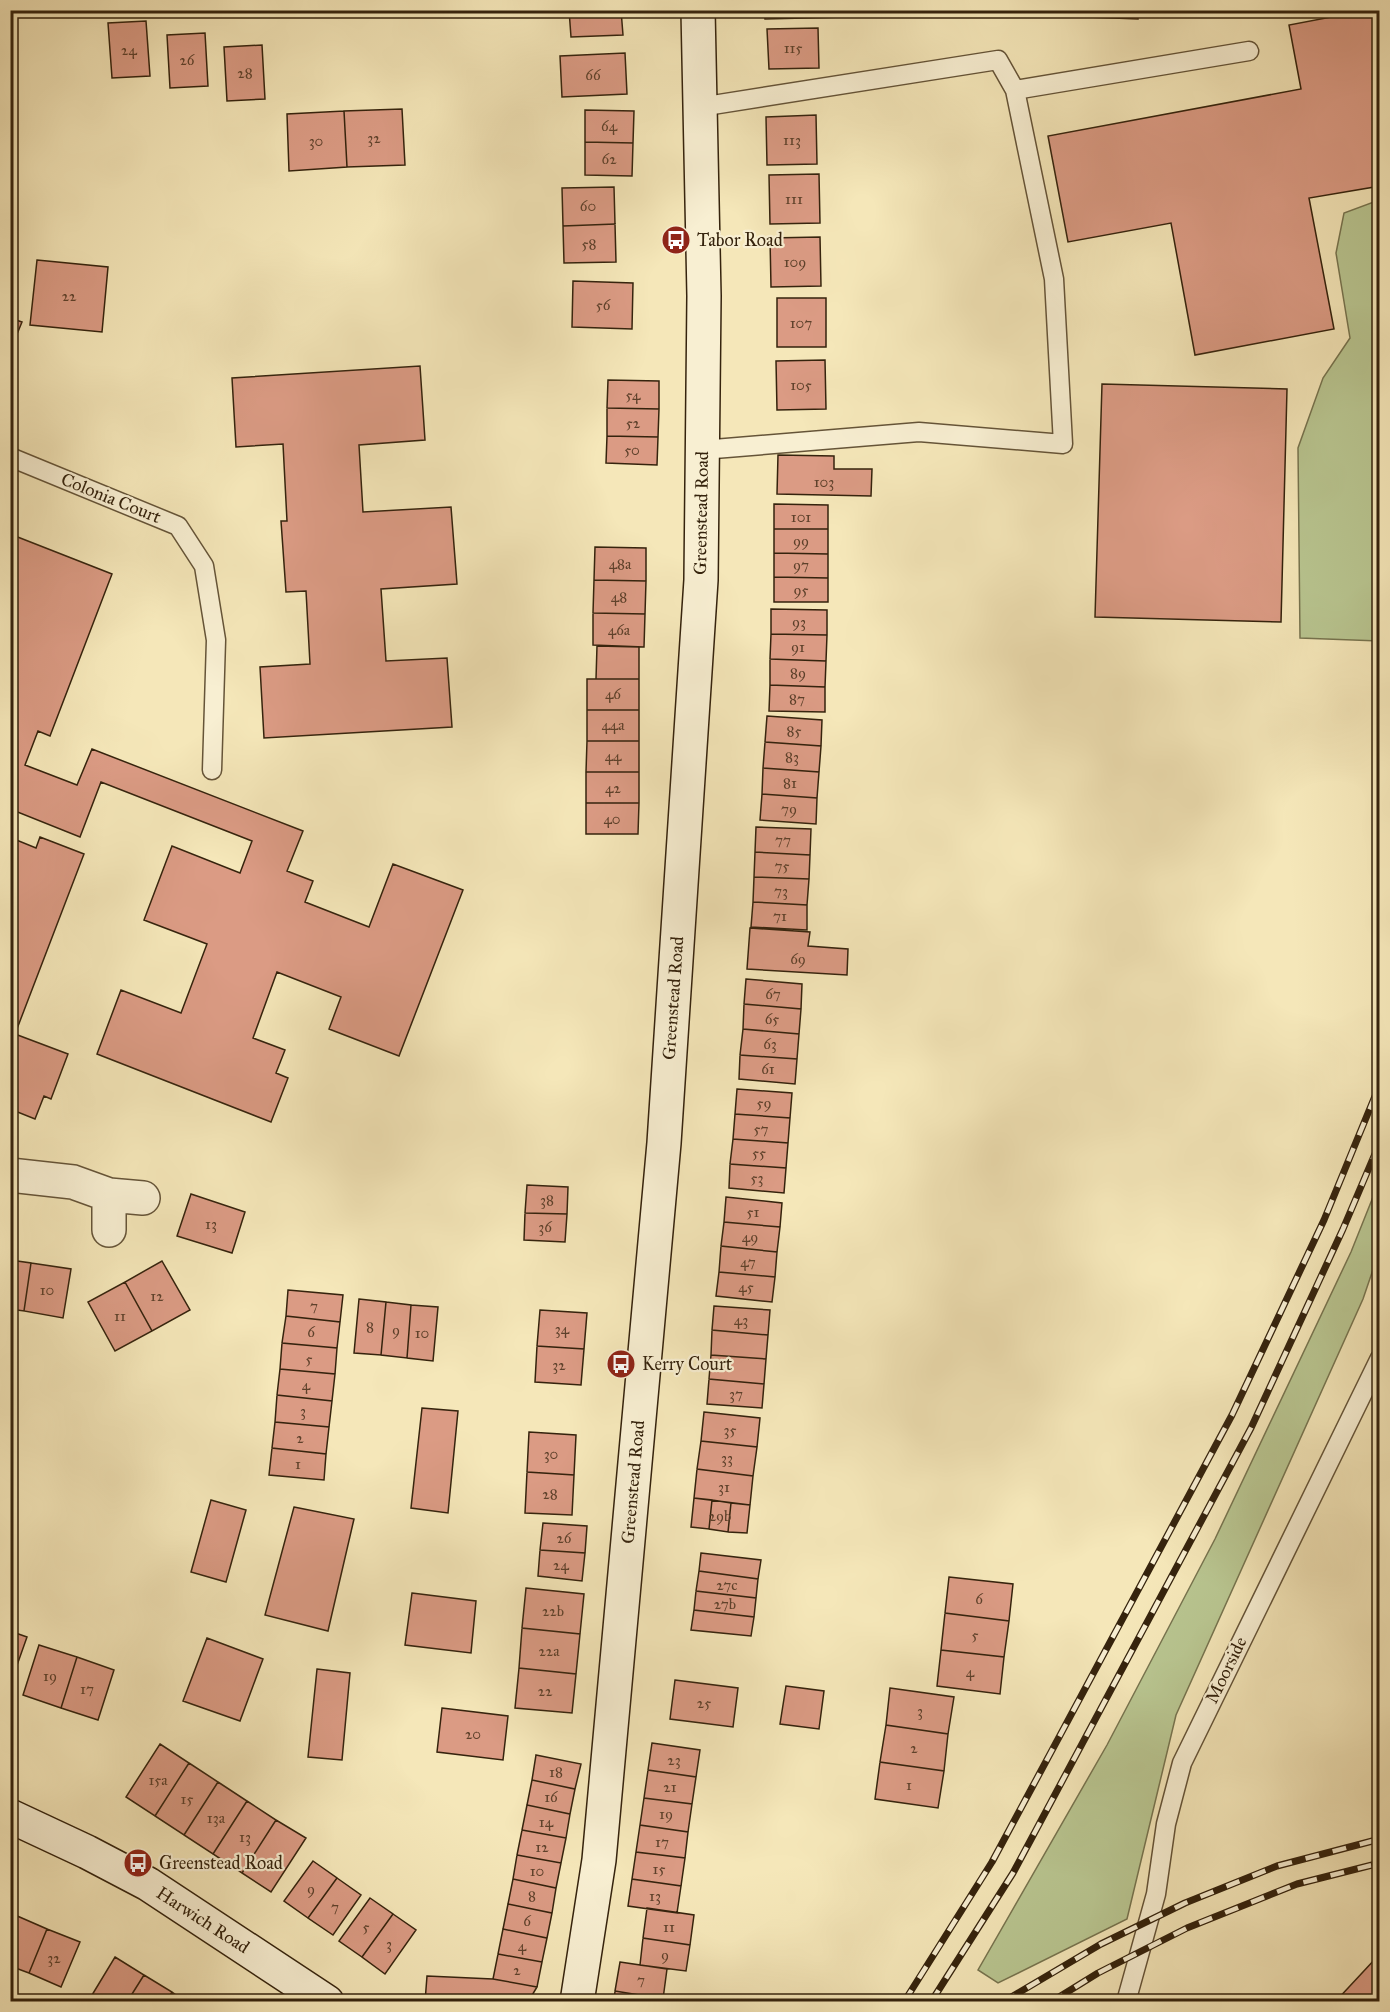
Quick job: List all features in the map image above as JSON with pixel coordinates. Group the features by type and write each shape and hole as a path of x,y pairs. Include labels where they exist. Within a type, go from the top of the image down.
{"street":[{"name":"Greenstead Road","path":"574,1995 599,1860 664,1143 701,580 704,296 698,10"},
{"path":"10,1175 73,1182 110,1195 143,1198"},
{"path":"109,1230 110,1195"},
{"name":"Harwich Road","path":"10,1816 148,1884 327,2001"}],"lane":[{"path":"1015,90 1249,51"},
{"path":"700,107 998,60 1015,90 1054,279 1063,444 919,432 702,450"},
{"name":"Colonia Court","path":"10,457 178,526 204,566 216,640 212,770"},
{"name":"Moorside","path":"1126,2001 1156,1894 1166,1824 1182,1763 1380,1358"}],"green space":[{"path":"1379,200 1379,641 1300,638 1298,448 1323,378 1350,338 1336,253 1344,213"},
{"path":"1379,1182 1379,1252 1363,1299 1176,1715 1127,1919 998,1983 978,1970 1107,1745 1215,1539 1351,1252"}],"building":[{"path":"569,10 621,10 623,35 571,37"},
{"path":"764,10 846,10 846,17 765,19"},
{"path":"1088,10 1138,10 1138,19 1087,17"},
{"path":"1368,10 1380,10 1380,186 1309,198 1334,329 1195,355 1171,223 1068,242 1048,136 1301,89 1289,25"},
{"path":"146,21 150,76 112,78 108,23"},
{"path":"818,28 819,68 769,69 767,29"},
{"path":"205,33 208,86 170,88 167,35"},
{"path":"262,45 265,99 227,101 224,47"},
{"path":"625,53 627,94 562,97 560,56"},
{"path":"402,109 405,165 347,167 344,111"},
{"path":"585,110 634,111 633,143 585,142"},
{"path":"344,111 347,167 289,171 287,114"},
{"path":"816,115 817,164 767,165 766,117"},
{"path":"585,142 633,143 632,176 585,175"},
{"path":"819,174 820,223 770,224 769,175"},
{"path":"614,187 615,224 563,226 562,188"},
{"path":"615,224 616,262 564,263 563,226"},
{"path":"820,237 821,286 771,287 770,238"},
{"path":"37,260 108,267 102,332 30,325"},
{"path":"573,281 633,283 632,329 572,327"},
{"path":"777,298 826,298 826,347 777,347"},
{"path":"10,318 22,322 10,351"},
{"path":"825,360 826,409 777,410 776,361"},
{"path":"420,366 425,440 359,445 363,512 451,507 457,584 381,589 386,661 447,658 452,727 264,738 260,667 310,664 306,591 286,592 281,521 287,521 283,444 236,447 232,378"},
{"path":"608,380 659,381 659,409 607,408"},
{"path":"1102,384 1287,389 1281,622 1095,617"},
{"path":"607,408 659,409 658,437 607,436"},
{"path":"607,436 658,437 657,465 606,463"},
{"path":"778,455 834,456 834,469 872,469 871,496 777,494"},
{"path":"774,504 828,505 828,529 774,529"},
{"path":"774,529 828,529 828,554 774,553"},
{"path":"10,534 112,574 50,736 38,731 25,765 77,785 92,749 303,831 287,871 313,881 305,902 369,927 393,864 463,890 399,1056 329,1029 341,997 277,972 253,1038 285,1050 276,1073 288,1078 271,1122 97,1054 121,990 181,1013 207,944 144,920 172,846 240,873 252,841 101,782 80,837 10,809"},
{"path":"595,547 646,548 646,581 594,580"},
{"path":"774,553 828,554 828,578 774,577"},
{"path":"774,577 828,578 828,602 774,602"},
{"path":"594,580 646,581 645,614 593,613"},
{"path":"771,609 827,610 827,635 771,634"},
{"path":"593,613 645,614 644,647 593,645"},
{"path":"771,634 827,635 826,661 770,659"},
{"path":"597,646 639,647 639,679 596,679"},
{"path":"770,659 826,661 825,687 770,685"},
{"path":"587,679 639,679 639,710 587,710"},
{"path":"770,685 825,687 825,712 769,711"},
{"path":"587,710 639,710 639,741 587,741"},
{"path":"767,716 822,720 821,746 765,742"},
{"path":"587,741 639,741 639,772 586,772"},
{"path":"765,742 821,746 819,772 763,768"},
{"path":"763,768 819,772 817,798 762,794"},
{"path":"586,772 639,772 639,803 586,803"},
{"path":"762,794 817,798 816,824 760,820"},
{"path":"586,803 639,803 638,834 586,834"},
{"path":"756,827 811,829 810,855 755,852"},
{"path":"40,837 84,854 15,1034 68,1054 51,1099 44,1096 35,1119 10,1109 10,848 14,839 36,848"},
{"path":"755,852 810,855 809,879 754,877"},
{"path":"754,877 809,879 807,905 753,902"},
{"path":"753,902 807,905 807,930 751,927"},
{"path":"750,928 810,932 808,946 848,949 847,975 747,969"},
{"path":"746,979 802,984 801,1009 744,1004"},
{"path":"744,1004 801,1009 799,1034 743,1029"},
{"path":"743,1029 799,1034 797,1059 740,1055"},
{"path":"740,1055 797,1059 795,1084 739,1079"},
{"path":"737,1089 792,1093 790,1118 735,1114"},
{"path":"735,1114 790,1118 788,1143 733,1139"},
{"path":"733,1139 788,1143 786,1168 730,1164"},
{"path":"730,1164 786,1168 784,1193 729,1188"},
{"path":"527,1185 568,1187 567,1214 525,1213"},
{"path":"191,1194 245,1212 232,1253 177,1236"},
{"path":"726,1197 782,1203 780,1227 724,1222"},
{"path":"525,1213 567,1214 565,1242 524,1240"},
{"path":"724,1222 780,1227 777,1252 721,1246"},
{"path":"721,1246 777,1252 775,1277 719,1272"},
{"path":"10,1260 31,1263 24,1311 10,1309"},
{"path":"162,1261 190,1310 152,1331 125,1282"},
{"path":"31,1263 71,1269 63,1318 24,1311"},
{"path":"719,1272 775,1277 772,1302 716,1296"},
{"path":"125,1282 152,1331 115,1351 88,1302"},
{"path":"288,1290 343,1295 340,1322 286,1316"},
{"path":"359,1299 386,1302 381,1355 354,1353"},
{"path":"386,1302 411,1305 407,1358 381,1355"},
{"path":"411,1305 438,1307 433,1361 407,1358"},
{"path":"714,1306 770,1310 768,1335 712,1330"},
{"path":"540,1310 587,1313 584,1349 537,1346"},
{"path":"286,1316 340,1322 337,1348 282,1343"},
{"path":"712,1330 768,1335 766,1359 711,1355"},
{"path":"282,1343 337,1348 335,1374 280,1369"},
{"path":"537,1346 584,1349 581,1385 535,1382"},
{"path":"711,1355 766,1359 764,1384 709,1379"},
{"path":"280,1369 335,1374 332,1401 277,1395"},
{"path":"709,1379 764,1384 762,1408 707,1404"},
{"path":"277,1395 332,1401 329,1427 275,1422"},
{"path":"422,1408 458,1411 448,1513 411,1508"},
{"path":"704,1412 760,1418 757,1447 701,1441"},
{"path":"275,1422 329,1427 326,1454 272,1448"},
{"path":"529,1432 576,1435 574,1475 527,1472"},
{"path":"701,1441 757,1447 753,1476 697,1469"},
{"path":"272,1448 326,1454 324,1480 269,1475"},
{"path":"697,1469 753,1476 750,1505 694,1498"},
{"path":"527,1472 574,1475 572,1515 525,1513"},
{"path":"694,1498 712,1500 709,1529 691,1527"},
{"path":"211,1500 246,1510 226,1582 191,1572"},
{"path":"712,1500 731,1503 728,1532 709,1529"},
{"path":"731,1503 750,1505 747,1533 728,1532"},
{"path":"294,1507 354,1519 328,1631 265,1615"},
{"path":"543,1523 587,1526 585,1553 540,1550"},
{"path":"540,1550 585,1553 582,1581 538,1576"},
{"path":"701,1553 761,1560 758,1579 699,1571"},
{"path":"699,1571 758,1579 756,1598 696,1591"},
{"path":"949,1577 1013,1584 1009,1621 945,1613"},
{"path":"526,1588 584,1594 580,1634 522,1628"},
{"path":"696,1591 756,1598 754,1617 694,1610"},
{"path":"412,1593 476,1601 471,1653 405,1645"},
{"path":"694,1610 754,1617 751,1636 691,1630"},
{"path":"945,1613 1009,1621 1004,1657 941,1650"},
{"path":"522,1628 580,1634 576,1674 519,1668"},
{"path":"10,1631 27,1637 10,1685"},
{"path":"207,1638 263,1659 240,1721 183,1701"},
{"path":"39,1645 77,1657 61,1708 23,1695"},
{"path":"941,1650 1004,1657 1000,1694 937,1686"},
{"path":"77,1657 114,1670 98,1720 61,1708"},
{"path":"519,1668 576,1674 572,1713 515,1708"},
{"path":"317,1669 350,1673 342,1760 308,1757"},
{"path":"675,1680 738,1688 733,1727 670,1719"},
{"path":"786,1686 824,1691 819,1729 780,1724"},
{"path":"890,1688 954,1697 948,1734 886,1725"},
{"path":"442,1708 508,1716 503,1760 437,1752"},
{"path":"886,1725 948,1734 944,1771 880,1762"},
{"path":"652,1743 700,1750 696,1777 648,1770"},
{"path":"160,1744 189,1763 155,1816 126,1797"},
{"path":"536,1755 581,1764 575,1789 532,1780"},
{"path":"880,1762 944,1771 938,1808 875,1799"},
{"path":"189,1763 218,1782 184,1835 155,1816"},
{"path":"648,1770 696,1777 692,1804 644,1798"},
{"path":"532,1780 575,1789 570,1814 527,1805"},
{"path":"218,1782 247,1801 213,1854 184,1835"},
{"path":"644,1798 692,1804 688,1832 640,1825"},
{"path":"247,1801 276,1820 242,1873 213,1854"},
{"path":"527,1805 570,1814 566,1838 522,1830"},
{"path":"276,1820 306,1838 271,1892 242,1873"},
{"path":"640,1825 688,1832 685,1858 636,1852"},
{"path":"522,1830 566,1838 561,1863 517,1855"},
{"path":"636,1852 685,1858 681,1886 632,1879"},
{"path":"517,1855 561,1863 556,1888 513,1879"},
{"path":"313,1861 337,1878 308,1918 284,1901"},
{"path":"337,1878 361,1895 333,1935 308,1918"},
{"path":"513,1879 556,1888 552,1913 508,1904"},
{"path":"632,1879 681,1886 677,1913 628,1906"},
{"path":"370,1898 393,1914 362,1957 339,1941"},
{"path":"508,1904 552,1913 547,1938 503,1929"},
{"path":"647,1908 694,1915 690,1945 643,1938"},
{"path":"393,1914 416,1930 385,1974 362,1957"},
{"path":"15,1915 47,1929 29,1973 10,1966 10,1925"},
{"path":"47,1929 80,1942 61,1987 29,1973"},
{"path":"503,1929 547,1938 542,1962 498,1954"},
{"path":"643,1938 690,1945 686,1971 640,1965"},
{"path":"498,1954 542,1962 537,1987 493,1979"},
{"path":"115,1957 144,1975 127,2002 91,2002 89,2000"},
{"path":"1376,1958 1380,1961 1380,2002 1335,2002"},
{"path":"620,1962 667,1969 663,1999 615,1991"},
{"path":"144,1975 172,1992 166,2002 127,2002"},
{"path":"427,1976 493,1979 537,1987 528,2002 425,2002"},
{"path":"615,1991 663,1999 663,2002 614,2002"},
{"path":"172,1992 186,2002 166,2002"}],"railway":[{"path":"904,2002 992,1862 1232,1415 1324,1220 1380,1084"},
{"path":"931,2002 1013,1873 1251,1428 1343,1229 1380,1142"},
{"path":"1003,2002 1101,1944 1185,1903 1277,1866 1380,1839"},
{"path":"1051,2002 1098,1973 1187,1928 1297,1884 1380,1863"}],"place":[{"name":"Tabor Road","path":"676,240"},
{"name":"Kerry Court","path":"621,1364"},
{"name":"Greenstead Road","path":"138,1863"}]}
